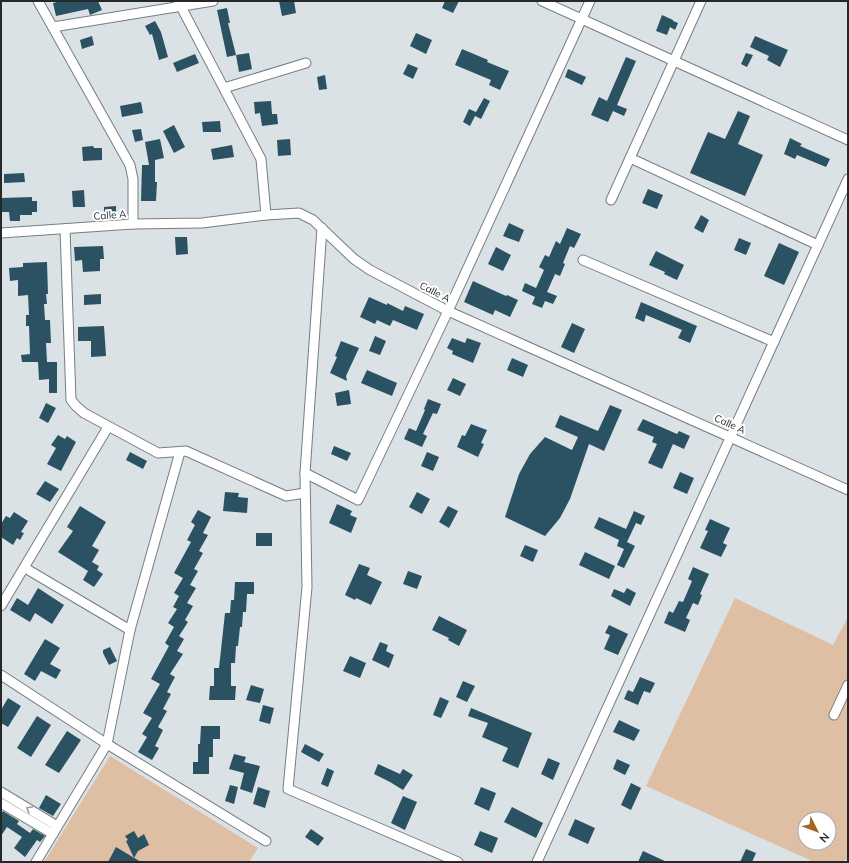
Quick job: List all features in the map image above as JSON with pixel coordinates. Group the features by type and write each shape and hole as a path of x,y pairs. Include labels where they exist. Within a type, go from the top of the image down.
{"street":[{"path":"38,1 130,165 134,179 133,224"},
{"path":"53,27 180,4 213,1"},
{"path":"542,1 848,140"},
{"path":"305,473 358,500 448,310 590,1"},
{"path":"611,200 701,1"},
{"path":"180,4 261,159 266,216"},
{"path":"224,88 306,64"},
{"path":"630,158 818,246"},
{"path":"537,862 848,179"},
{"name":"Calle A","path":"1,234 133,224 202,223 299,213 313,220 354,259 370,270 448,310 848,490"},
{"path":"322,228 305,473 307,587 288,789 458,862"},
{"path":"65,229 71,400 76,406 84,413 108,427 158,453 186,451 286,496 305,493"},
{"path":"583,260 774,342"},
{"path":"1,606 108,427"},
{"path":"36,862 106,744 130,630 180,452"},
{"path":"25,568 130,630"},
{"path":"1,675 106,744 266,841"},
{"path":"834,715 848,684"},
{"path":"1,792 55,830"},
{"path":"1,803 55,830"}],"shaded area":[{"path":"735,598 833,645 848,617 848,858 842,862 814,862 646,786"},
{"path":"110,756 258,848 249,862 44,862"}],"building":[{"path":"61,1 98,1 102,10 90,15 88,9 56,16 53,3"},
{"path":"279,1 294,1 296,13 282,16"},
{"path":"445,1 459,1 453,13 442,8"},
{"path":"227,8 230,23 228,23 236,55 227,57 217,10"},
{"path":"662,15 678,23 675,30 670,27 667,35 656,31"},
{"path":"155,21 161,32 168,57 159,60 152,34 150,35 145,26"},
{"path":"416,33 432,40 426,54 410,46"},
{"path":"92,36 94,45 82,49 80,40"},
{"path":"755,36 788,50 780,67 767,60 769,56 750,47"},
{"path":"462,49 509,71 500,90 489,85 491,80 455,65"},
{"path":"249,53 252,69 239,72 236,55"},
{"path":"746,53 753,55 747,67 741,64"},
{"path":"195,54 199,63 177,72 173,63"},
{"path":"626,57 636,61 617,105 627,109 624,116 613,111 608,122 591,115 599,97 607,101"},
{"path":"408,64 418,68 413,79 403,74"},
{"path":"568,69 586,77 582,85 565,77"},
{"path":"325,75 327,89 319,90 317,77"},
{"path":"484,98 490,101 481,119 475,116 470,126 463,122 469,109 476,112"},
{"path":"271,101 272,114 277,114 278,124 262,126 260,113 255,114 254,102"},
{"path":"141,102 143,113 122,117 120,106"},
{"path":"738,111 750,116 738,144 763,155 745,196 690,173 708,132 725,139"},
{"path":"220,121 221,132 203,132 202,122"},
{"path":"174,125 185,147 174,153 163,131"},
{"path":"141,129 143,140 135,142 132,130"},
{"path":"790,138 802,144 800,146 830,159 826,167 797,155 795,159 784,154"},
{"path":"160,139 164,158 155,160 155,182 157,182 156,201 141,201 142,165 149,165 145,142"},
{"path":"290,139 291,155 278,156 277,140"},
{"path":"232,145 234,157 213,160 211,149"},
{"path":"93,146 94,148 102,148 102,160 83,161 82,147"},
{"path":"24,173 25,182 4,183 4,174"},
{"path":"648,189 663,195 657,209 642,203"},
{"path":"84,190 85,207 73,207 72,191"},
{"path":"32,197 32,201 37,201 37,212 32,212 32,215 20,215 20,221 10,221 9,212 1,212 1,198"},
{"path":"116,206 116,219 104,220 104,207"},
{"path":"701,215 709,220 703,233 694,228"},
{"path":"509,223 524,230 519,242 503,236"},
{"path":"567,228 581,234 574,248 570,246 563,263 565,264 560,276 555,274 547,292 557,296 553,304 545,301 542,308 532,304 535,297 522,291 525,283 536,288 544,270 539,267 545,255 549,257 556,241 560,244"},
{"path":"175,237 187,237 188,254 176,255"},
{"path":"739,238 751,243 746,255 734,250"},
{"path":"779,243 799,252 784,285 764,276"},
{"path":"103,246 104,259 100,259 100,271 83,272 82,260 75,261 74,247"},
{"path":"496,247 511,255 503,271 488,264"},
{"path":"656,251 684,265 677,280 664,274 665,272 649,265"},
{"path":"47,262 48,294 46,294 47,304 44,304 45,320 50,320 51,343 46,343 47,362 57,362 57,393 49,393 49,379 39,380 38,362 22,362 21,355 30,354 29,326 26,326 26,315 29,315 28,295 18,296 18,280 10,281 9,268 23,267 23,263"},
{"path":"473,281 518,300 510,317 495,310 493,315 464,302"},
{"path":"101,294 101,304 84,305 84,295"},
{"path":"369,297 387,305 387,303 403,311 405,306 424,314 417,330 393,320 390,326 377,320 375,324 360,317"},
{"path":"641,302 697,326 690,343 678,338 682,330 646,315 644,322 635,318"},
{"path":"572,323 585,329 574,353 561,347"},
{"path":"104,326 106,356 91,357 91,341 78,341 78,327"},
{"path":"375,336 386,341 380,355 369,351"},
{"path":"452,338 465,343 467,338 481,343 473,363 452,354 453,351 447,348"},
{"path":"341,341 359,348 346,376 347,381 330,373 337,357 335,356"},
{"path":"512,358 528,365 523,377 507,370"},
{"path":"367,370 397,383 392,396 361,383"},
{"path":"453,378 466,384 460,396 447,390"},
{"path":"349,390 351,404 337,406 335,393"},
{"path":"428,399 441,404 437,414 433,413 423,434 427,436 422,447 404,439 409,428 416,431"},
{"path":"46,403 56,408 48,423 39,418"},
{"path":"610,405 622,410 604,451 589,444 570,499 560,518 545,536 505,517 519,474 530,454 545,437 572,450 578,437 555,427 560,415 598,431"},
{"path":"643,419 677,434 679,431 690,436 684,449 673,444 662,469 648,463 657,444 652,442 654,437 637,430"},
{"path":"471,424 487,430 481,443 484,444 478,457 457,447 462,435 465,436"},
{"path":"58,435 65,439 67,436 76,442 61,471 47,464 56,448 51,445"},
{"path":"334,446 351,453 347,461 331,454"},
{"path":"130,452 147,461 143,469 126,460"},
{"path":"427,452 439,457 433,471 421,466"},
{"path":"680,472 694,478 687,494 673,488"},
{"path":"45,481 59,489 50,502 36,494"},
{"path":"225,492 239,493 238,497 248,498 247,513 223,511"},
{"path":"417,492 430,499 422,514 409,507"},
{"path":"337,504 352,511 350,515 357,518 351,533 329,523"},
{"path":"80,506 106,522 92,546 99,550 92,562 99,566 97,570 103,574 94,587 83,580 88,571 58,552 73,531 67,527"},
{"path":"448,506 458,511 449,528 439,522"},
{"path":"198,510 211,517 203,533 208,535 199,551 203,553 194,569 198,571 190,585 196,588 187,603 193,606 185,620 188,622 179,636 184,639 177,651 183,654 170,674 175,677 167,692 171,694 163,709 167,711 158,727 163,730 155,746 159,748 152,760 138,752 147,737 142,734 152,718 143,713 160,684 151,679 169,646 165,643 174,627 168,623 177,609 173,607 179,596 174,593 183,578 174,573 191,542 187,540 195,525 191,522"},
{"path":"634,511 645,516 641,525 636,523 627,542 635,546 624,568 617,565 624,549 617,546 619,540 594,528 599,517 626,529"},
{"path":"14,512 28,521 21,532 24,533 20,540 17,538 13,545 1,537 1,524 6,516 10,518"},
{"path":"710,519 730,528 723,543 727,545 721,557 700,548 708,531 705,530"},
{"path":"256,533 272,533 272,546 256,546"},
{"path":"525,545 538,550 533,562 520,556"},
{"path":"585,552 615,566 609,579 579,565"},
{"path":"359,564 370,568 367,575 382,582 371,605 345,595"},
{"path":"693,567 709,574 700,594 702,595 698,605 693,603 686,618 690,620 685,632 664,623 669,611 673,613 679,601 683,602 692,581 688,579"},
{"path":"408,571 422,576 417,589 403,584"},
{"path":"235,582 254,582 254,594 247,594 246,612 243,612 242,627 240,627 238,646 236,646 235,663 231,663 231,686 236,686 235,700 209,700 210,686 214,686 214,668 219,668 225,613 230,613 231,600 234,600"},
{"path":"38,588 64,605 52,624 35,613 30,622 10,610 17,598 28,605"},
{"path":"627,588 636,593 630,606 611,596 614,589 624,593"},
{"path":"439,616 467,630 459,646 448,640 449,638 432,630"},
{"path":"609,625 628,634 618,655 604,649 610,635 605,633"},
{"path":"45,639 60,648 50,664 61,670 56,679 41,671 35,681 24,674"},
{"path":"380,642 388,645 386,651 394,655 389,668 372,660"},
{"path":"110,647 117,661 109,665 103,650"},
{"path":"350,656 366,663 360,678 343,671"},
{"path":"640,677 655,683 650,693 644,691 638,705 624,699 628,690 633,692"},
{"path":"463,681 475,686 467,702 456,697"},
{"path":"251,685 264,689 260,703 246,700"},
{"path":"440,697 449,701 441,718 433,715"},
{"path":"8,698 21,706 8,727 1,723 1,710"},
{"path":"263,705 274,708 270,724 259,721"},
{"path":"471,708 532,733 518,768 502,761 508,748 482,737 488,723 468,716"},
{"path":"37,716 51,725 31,757 17,748"},
{"path":"619,720 640,730 634,741 613,732"},
{"path":"201,726 220,726 220,739 213,739 213,757 209,757 209,774 193,774 193,762 198,762 198,744 200,744"},
{"path":"67,731 81,740 59,773 45,765"},
{"path":"305,744 324,754 319,762 301,752"},
{"path":"234,754 246,757 244,762 260,766 252,793 240,789 244,773 229,769"},
{"path":"548,758 560,763 553,780 541,774"},
{"path":"617,759 630,765 625,775 613,769"},
{"path":"378,764 400,774 403,769 413,775 403,790 374,774"},
{"path":"327,768 334,771 328,787 321,784"},
{"path":"631,783 641,788 631,810 621,805"},
{"path":"230,785 238,787 234,804 225,801"},
{"path":"258,787 270,791 265,808 253,804"},
{"path":"481,787 496,793 489,811 474,804"},
{"path":"46,795 61,804 53,816 39,808"},
{"path":"403,796 417,802 405,830 391,823"},
{"path":"512,807 543,823 536,838 504,822"},
{"path":"3,811 19,821 17,824 30,833 33,829 45,836 40,842 37,840 25,857 14,848 22,837 7,827 1,836 1,814"},
{"path":"575,819 595,828 588,844 568,835"},
{"path":"311,829 324,838 318,846 305,837"},
{"path":"134,831 138,838 144,834 149,845 138,851 134,858 126,841 128,840 125,836"},
{"path":"480,831 498,838 492,853 474,845"},
{"path":"116,847 141,862 108,862"},
{"path":"746,849 756,853 752,862 740,862"},
{"path":"643,851 667,862 638,862"}]}
